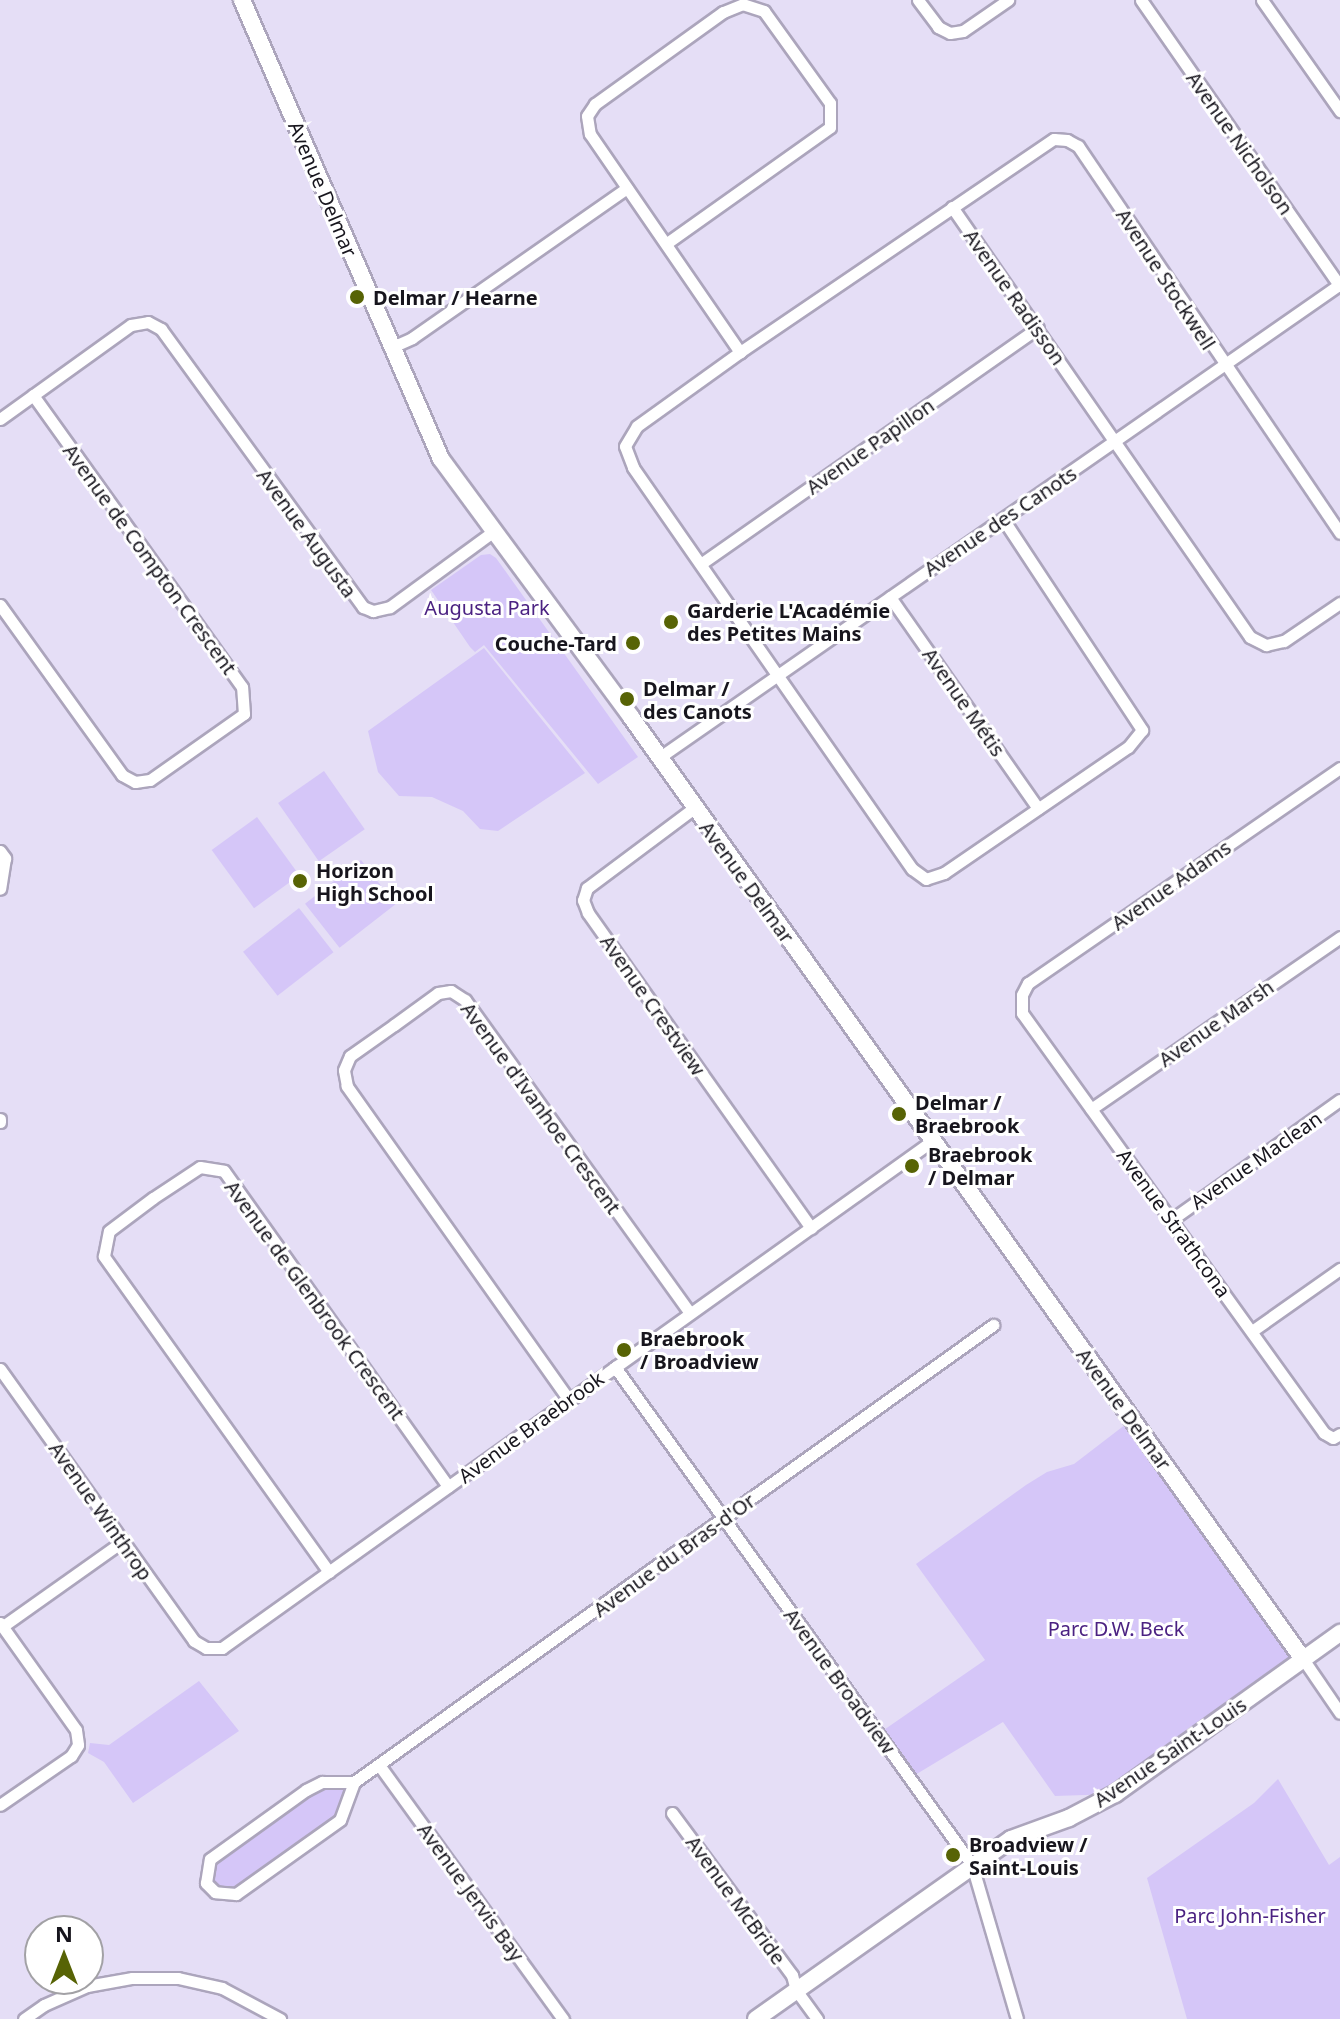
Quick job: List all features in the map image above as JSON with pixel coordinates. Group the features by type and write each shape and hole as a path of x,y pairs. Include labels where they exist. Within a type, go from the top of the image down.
{"street":[{"name":"Avenue Delmar","path":"242,0 390,348 441,459 660,757 1340,1713"},
{"path":"918,0 938,27 950,33 963,31 1008,0"},
{"name":"Avenue Nicholson","path":"1141,0 1340,285"},
{"path":"1262,0 1340,111"},
{"path":"667,243 830,127 830,103 764,11 743,4 723,12 595,104 587,116 590,134 740,352"},
{"name":"Avenue Stockwell","path":"952,207 1054,139 1078,146 1223,365 1340,533"},
{"path":"390,348 412,338 627,188"},
{"name":"Avenue Radisson","path":"702,563 633,467 625,446 637,426 952,207 1250,637 1266,645 1284,641 1340,603"},
{"name":"Avenue des Canots","path":"660,757 1340,285"},
{"name":"Avenue Augusta","path":"33,395 131,325 148,322 161,329 363,607 373,611 390,607 494,531"},
{"name":"Avenue Papillon","path":"702,563 1038,328"},
{"path":"0,419 33,395"},
{"name":"Avenue de Compton Crescent","path":"0,605 122,775 135,782 150,780 244,714 242,687 33,395"},
{"path":"702,563 912,869 926,879 944,873 1128,747 1142,730 1003,519"},
{"name":"Avenue Métis","path":"890,597 1038,808"},
{"name":"Avenue Adams","path":"1022,1013 1022,995 1028,983 1340,768"},
{"name":"Avenue Crestview","path":"694,808 587,888 583,900 588,913 811,1228"},
{"path":"0,851 5,858 0,889"},
{"name":"Avenue Marsh","path":"1091,1109 1340,937"},
{"name":"Avenue d'Ivanhoe Crescent","path":"569,1400 347,1086 344,1070 350,1056 438,993 451,991 465,1000 690,1313"},
{"name":"Avenue Strathcona","path":"1022,1013 1324,1433 1333,1438 1340,1434"},
{"name":"Avenue Maclean","path":"1171,1220 1340,1100"},
{"name":"Avenue Braebrook","path":"206,1648 222,1648 932,1141"},
{"name":"Avenue de Glenbrook Crescent","path":"329,1572 104,1256 109,1231 153,1198 200,1167 224,1171 448,1486"},
{"path":"1252,1331 1340,1269"},
{"name":"Avenue du Bras-d'Or","path":"354,1782 340,1820 236,1894 215,1892 206,1883 210,1859 306,1790 322,1782 354,1782 993,1325"},
{"name":"Avenue Broadview","path":"615,1367 972,1865 1017,2019"},
{"name":"Avenue Winthrop","path":"0,1369 194,1641 206,1648"},
{"path":"0,1805 71,1756 78,1745 76,1730 1,1624 123,1541"},
{"name":"Avenue Saint-Louis","path":"756,2019 1011,1839 1069,1818 1115,1794 1340,1633"},
{"name":"Avenue Jervis Bay","path":"379,1765 563,2019"},
{"name":"Avenue McBride","path":"672,1813 792,1975 796,1990 817,2019"},
{"path":"24,2019 44,2005 87,1986 147,1978 178,1978 222,1988 280,2019"}],"green space":[{"name":"Augusta Park","path":"490,554 496,558 638,757 598,784 484,645 475,652 470,647 431,590 481,555"},
{"path":"484,648 585,773 498,831 480,829 463,811 432,797 399,796 378,772 368,731"},
{"path":"324,771 365,829 319,861 278,803"},
{"path":"257,817 299,875 254,908 212,850"},
{"path":"361,860 395,904 340,948 305,904"},
{"path":"299,908 333,952 278,996 243,952"},
{"name":"Parc D.W. Beck","path":"1130,1421 1303,1659 1115,1794 1055,1796 1003,1722 910,1778 878,1734 985,1660 916,1564 1026,1485 1047,1472 1074,1464"},
{"path":"199,1681 239,1731 133,1803 104,1762 88,1753 90,1743 109,1745"},
{"name":"Parc John-Fisher","path":"1278,1779 1329,1865 1340,1857 1340,2019 1187,2019 1147,1878 1254,1803"},
{"path":"354,1782 340,1820 236,1894 206,1883 210,1859 306,1790"}],"place":[{"name":"Delmar / Hearne","path":"357,297"},
{"name":"Garderie L'Académie des Petites Mains","path":"671,622"},
{"name":"Couche-Tard","path":"633,643"},
{"name":"Delmar / des Canots","path":"627,699"},
{"name":"Horizon High School","path":"300,881"},
{"name":"Delmar / Braebrook","path":"899,1114"},
{"name":"Braebrook / Delmar","path":"912,1166"},
{"name":"Braebrook / Broadview","path":"624,1350"},
{"name":"Broadview / Saint-Louis","path":"953,1855"}]}
